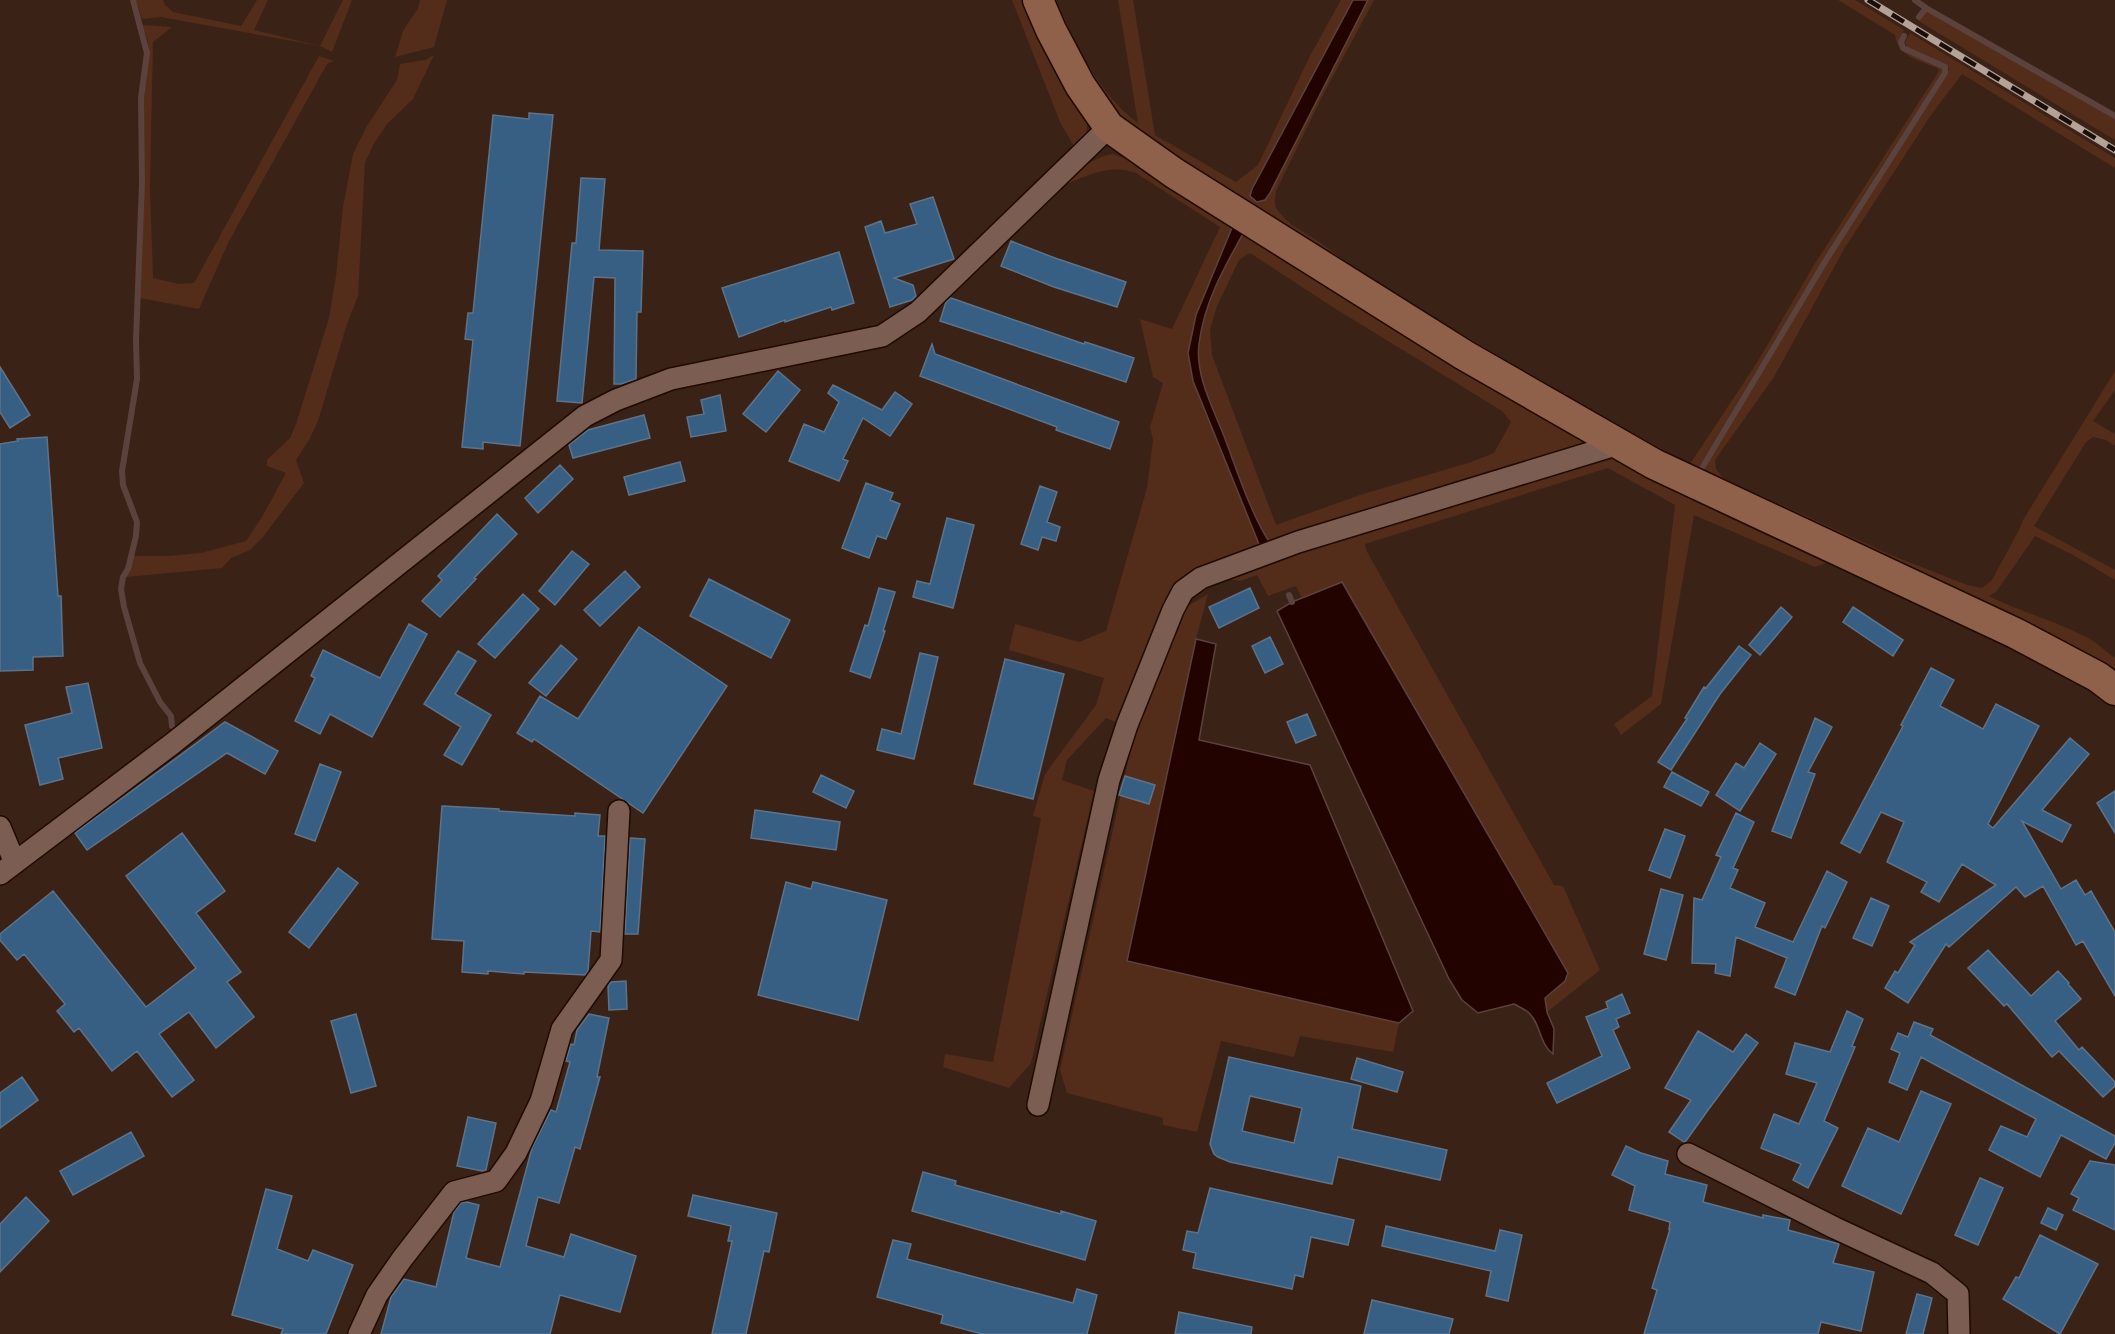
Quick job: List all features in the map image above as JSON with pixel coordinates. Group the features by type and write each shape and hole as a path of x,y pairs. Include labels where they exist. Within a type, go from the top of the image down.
{"main road":[{"path":"1038,0 1080,85 1109,127 1174,173 1464,355 1654,464 2015,633 2098,677 2115,690"}],"street":[{"path":"0,827 7,869 181,737 585,416 616,400 671,379 882,336 918,312 1109,127"},
{"path":"1038,1105 1109,780 1127,725 1173,610 1183,591 1201,578 1298,542 1619,444"},
{"path":"359,1334 377,1295 454,1192 496,1181 516,1153 541,1101 562,1029 611,960 619,811"},
{"path":"1688,1154 1932,1274 1958,1294 1959,1334"}],"shaded area":[{"path":"136,0 163,0 173,12 241,26 257,0 268,0 254,30 320,46 161,17 142,19"},
{"path":"343,0 352,0 332,52 320,46"},
{"path":"420,0 447,0 434,47 395,57 403,31 418,8"},
{"path":"1012,0 1029,0 1087,122 1085,137 1075,148 1060,122"},
{"path":"1047,0 1056,0 1080,51 1100,83 1111,98 1138,123 1118,0 1133,0 1155,135 1236,182 1258,165 1310,56 1341,0 1353,0 1252,189 1251,196 1257,202 1265,200 1368,0 1374,0 1323,95 1276,191 1277,210 1295,227 1409,303 1592,410 1690,464 1758,361 1814,265 1939,71 1937,68 1910,57 1901,49 1939,67 1943,73 1847,221 1695,474 1628,440 1172,158 1106,108"},
{"path":"1353,0 1368,0 1270,193 1265,200 1257,202 1250,196 1252,189"},
{"path":"1838,0 1855,0 1904,30 1898,41 1901,49 1895,35"},
{"path":"1926,10 2115,117 2115,140 1917,20"},
{"path":"142,25 172,27 153,42 150,186 153,278 179,284 194,283 319,56 334,61 327,64 228,243 199,309 140,298 144,182 143,95 149,53"},
{"path":"1910,33 2115,158 2115,168 1962,74 1931,115 1844,249 1774,377 1715,460 1716,469 1723,478 1891,555 1967,585 1982,588 1992,580 2023,520 2115,371 2115,390 2093,421 2115,434 2115,446 2106,440 2093,437 2086,442 2034,526 2115,570 2115,580 2035,536 1996,592 1989,596 2093,641 2115,658 2115,684 1700,477 1826,264 1948,73 1949,68 1946,65 1907,47 1905,42"},
{"path":"434,55 413,99 387,124 373,145 365,163 358,296 346,327 318,421 296,460 304,483 262,538 250,550 231,558 222,568 126,577 130,571 132,556 201,553 246,541 262,517 286,473 267,466 267,460 290,438 329,318 343,207 353,154 367,126 397,80 400,64 425,60"},
{"path":"1113,154 1127,159 1234,223 1196,315 1188,353 1193,381 1261,549 1206,567 1118,723 1106,718 1067,760 1062,780 1094,791 1031,1063 1009,1088 943,1067 945,1054 993,1062 1041,818 1033,816 1045,774 1096,705 1104,678 1009,650 1015,624 1079,642 1106,631 1147,488 1153,440 1150,427 1163,383 1153,377 1140,319 1172,329 1220,227 1136,173 1126,170 1098,172 1062,186 1091,162"},
{"path":"1234,223 1245,230 1210,299 1205,314 1198,356 1202,379 1210,403 1251,506 1271,545 1261,549 1193,381 1188,353 1196,315"},
{"path":"1245,230 1588,440 1589,447 1271,545 1245,492 1206,391 1198,356 1205,314 1210,299","holes":["1250,253 1331,306 1502,411 1511,422 1494,453 1360,495 1276,525 1212,355 1210,329 1217,306 1239,260"]},
{"path":"1605,454 1618,456 1696,502 1826,563 1815,567 1694,515 1661,704 1621,735 1614,724 1652,696 1675,505 1608,468 1365,544 1366,550 1554,885 1563,886 1600,970 1547,1012 1545,998 1565,981 1568,973 1342,582 1302,598 1296,586 1268,596 1257,575 1240,581 1214,577"},
{"path":"1342,582 1568,973 1565,981 1545,998 1547,1012 1554,1029 1553,1054 1545,1045 1532,1017 1523,1009 1514,1004 1478,1013 1462,1000 1449,979 1277,611 1292,602"},
{"path":"1208,594 1196,639 1127,960 1399,1023 1393,1052 1300,1036 1294,1057 1221,1041 1197,1132 1163,1125 1163,1118 1067,1093 1060,1070 1135,730 1172,632 1186,607"},
{"path":"1196,639 1216,644 1199,740 1310,765 1413,1011 1399,1023 1127,961"}],"building":[{"path":"529,113 553,115 520,446 483,442 483,449 462,447 473,340 465,339 468,313 473,313 493,115 529,119"},
{"path":"581,178 605,179 599,250 643,251 641,312 637,312 636,379 614,384 615,278 594,277 582,403 557,401 572,243 576,243"},
{"path":"933,197 954,259 894,278 913,285 916,296 912,300 890,307 865,227 881,221 885,233 917,224 910,204"},
{"path":"1011,241 1126,282 1117,307 1054,287 1001,266"},
{"path":"839,252 854,303 832,310 831,307 785,322 785,320 739,337 722,288"},
{"path":"951,298 1084,344 1085,342 1134,358 1126,382 940,321 946,302"},
{"path":"932,344 935,354 1119,422 1110,449 920,376"},
{"path":"0,367 30,415 10,428 0,412"},
{"path":"778,371 800,390 766,432 743,414"},
{"path":"833,385 882,410 895,392 912,404 890,436 863,418 843,459 848,461 839,481 789,461 804,424 824,432 839,402 828,393"},
{"path":"720,395 726,431 691,437 687,417 704,414 701,400"},
{"path":"644,415 650,438 573,458 569,445 588,430"},
{"path":"47,437 58,596 61,596 63,656 33,657 33,670 0,671 0,444 18,441 17,439"},
{"path":"680,462 685,481 629,495 624,477"},
{"path":"560,465 573,479 538,513 525,498"},
{"path":"866,483 893,493 890,500 900,504 886,539 877,536 869,558 842,548"},
{"path":"1040,486 1057,492 1047,522 1060,527 1056,541 1042,537 1038,550 1021,544"},
{"path":"497,514 517,534 440,617 422,601 442,580 438,576"},
{"path":"947,518 974,525 953,608 913,597 917,581 930,584"},
{"path":"572,551 589,564 555,605 539,591"},
{"path":"625,571 640,587 600,626 584,610"},
{"path":"709,579 790,620 771,658 690,616"},
{"path":"879,588 895,592 870,678 850,671 865,625 868,626"},
{"path":"1250,588 1259,608 1219,628 1209,607"},
{"path":"523,594 539,609 495,658 478,644"},
{"path":"1781,607 1792,617 1760,655 1749,645"},
{"path":"1853,607 1903,640 1893,656 1843,622"},
{"path":"409,624 427,634 372,737 330,714 320,734 295,721 315,678 311,676 323,650 380,678"},
{"path":"639,627 727,686 643,813 534,739 532,742 517,733 540,696 578,719"},
{"path":"1270,637 1283,664 1265,673 1252,646"},
{"path":"561,645 577,659 546,696 529,683"},
{"path":"1739,646 1751,655 1720,694 1671,770 1658,762 1687,719 1685,718 1704,687 1706,688"},
{"path":"458,651 476,661 455,694 491,715 462,765 444,755 461,727 424,704"},
{"path":"920,653 938,657 914,759 877,750 882,729 901,734"},
{"path":"1005,659 1064,674 1033,799 974,784"},
{"path":"1931,668 1954,680 1940,706 1983,729 1996,704 2039,726 1988,824 1993,828 2070,738 2089,754 2042,810 2071,825 2062,842 2022,821 2061,889 2076,880 2085,895 2091,891 2115,932 2115,996 2083,941 2076,945 2043,886 2025,897 2016,887 1949,947 1946,944 1908,1003 1885,988 1895,971 1898,973 1915,945 1910,942 1996,885 1962,864 1939,902 1921,892 1927,882 1887,862 1904,822 1881,812 1860,853 1841,843"},
{"path":"88,683 102,748 58,758 63,779 40,785 25,725 72,713 66,687"},
{"path":"1307,714 1316,735 1296,743 1287,722"},
{"path":"1815,718 1832,727 1808,772 1815,774 1791,838 1772,831"},
{"path":"225,722 278,751 265,774 227,753 87,850 75,833"},
{"path":"1760,743 1776,754 1740,811 1716,795 1736,763 1744,768"},
{"path":"320,764 341,772 315,841 295,834"},
{"path":"1672,772 1709,792 1701,806 1664,787"},
{"path":"821,775 854,791 846,808 813,792"},
{"path":"1125,776 1155,785 1149,804 1119,795"},
{"path":"2115,791 2115,833 2097,803"},
{"path":"442,806 575,816 575,813 600,815 598,836 605,836 600,932 591,931 588,971 585,975 462,972 464,941 432,939"},
{"path":"755,810 840,822 836,850 751,838"},
{"path":"1736,813 1754,822 1733,868 1738,870 1730,888 1765,903 1755,927 1793,942 1827,871 1847,882 1825,928 1822,926 1795,995 1775,987 1787,958 1736,937 1730,976 1715,973 1716,964 1692,963 1694,898 1702,900 1721,857 1716,855"},
{"path":"1665,829 1685,836 1670,878 1649,870"},
{"path":"182,833 225,891 196,913 241,972 227,982 254,1017 216,1048 189,1012 159,1034 194,1080 172,1097 137,1051 112,1071 79,1028 74,1032 57,1011 65,1004 24,954 17,960 0,940 0,934 53,891 146,1007 196,968 126,876"},
{"path":"630,838 645,839 638,934 625,934"},
{"path":"338,868 358,883 309,948 289,932"},
{"path":"786,882 811,889 813,882 887,900 858,1020 758,995"},
{"path":"1661,889 1683,895 1666,960 1644,954"},
{"path":"1871,898 1889,906 1872,946 1853,938"},
{"path":"1988,950 2031,996 2058,971 2069,983 2081,999 2055,1021 2079,1050 2082,1047 2115,1082 2115,1086 2103,1097 2059,1051 2052,1057 2007,1004 2004,1006 1968,968"},
{"path":"626,981 627,1009 609,1010 608,986 611,982"},
{"path":"1622,994 1630,1013 1616,1019 1619,1027 1613,1030 1630,1068 1557,1103 1547,1083 1602,1056 1586,1017 1608,1008 1606,1002"},
{"path":"1847,1011 1863,1019 1852,1046 1855,1047 1824,1121 1838,1128 1808,1188 1793,1180 1801,1164 1761,1148 1774,1114 1799,1124 1817,1083 1786,1074 1795,1043 1830,1052"},
{"path":"356,1014 376,1086 351,1093 331,1021"},
{"path":"589,1014 609,1018 597,1077 600,1077 580,1149 575,1147 559,1203 538,1197 526,1246 564,1257 571,1234 636,1256 620,1312 560,1295 550,1334 381,1334 391,1297 404,1279 436,1287 454,1212 461,1203 479,1205 466,1258 500,1267 532,1148 551,1110 556,1112 570,1062 566,1061 571,1044 574,1045 577,1030"},
{"path":"1914,1022 1933,1029 1930,1035 2115,1136 2115,1143 2106,1159 2061,1135 2040,1177 1989,1150 2001,1126 2027,1137 2036,1119 1921,1057 1907,1090 1889,1082 1900,1053 1891,1049 1898,1033 1908,1037"},
{"path":"1698,1031 1733,1052 1746,1034 1758,1043 1684,1142 1669,1132 1691,1100 1665,1088"},
{"path":"1229,1057 1361,1086 1352,1129 1447,1150 1440,1180 1338,1157 1332,1184 1230,1162 1214,1154 1210,1144","holes":["1250,1096 1302,1108 1294,1143 1242,1131"]},
{"path":"1357,1058 1403,1072 1397,1092 1351,1079"},
{"path":"22,1077 38,1100 0,1128 0,1093"},
{"path":"1921,1091 1951,1104 1901,1214 1842,1186 1868,1128 1899,1142"},
{"path":"468,1117 496,1123 486,1170 457,1166"},
{"path":"131,1132 144,1156 73,1195 60,1171"},
{"path":"1626,1146 1668,1161 1665,1174 1707,1185 1703,1202 1763,1218 1763,1215 1790,1220 1788,1230 1839,1244 1833,1263 1874,1272 1861,1331 1821,1322 1818,1334 1644,1334 1657,1290 1652,1288 1670,1229 1670,1222 1629,1210 1635,1186 1612,1175"},
{"path":"2090,1161 2115,1165 2115,1230 2073,1210 2079,1198 2071,1194"},
{"path":"923,1172 956,1181 955,1185 1061,1214 1061,1211 1096,1221 1085,1260 912,1211"},
{"path":"1980,1178 2003,1188 1978,1245 1955,1235"},
{"path":"1210,1188 1354,1220 1348,1245 1311,1237 1303,1277 1295,1275 1292,1289 1193,1268 1196,1253 1183,1250 1187,1231 1198,1233"},
{"path":"266,1189 292,1196 277,1249 308,1261 313,1250 353,1265 326,1334 281,1334 283,1329 232,1315"},
{"path":"693,1195 777,1213 769,1252 764,1251 746,1334 712,1334 732,1241 728,1241 731,1226 688,1216"},
{"path":"26,1197 49,1221 0,1272 0,1224"},
{"path":"2048,1208 2063,1215 2056,1230 2041,1223"},
{"path":"1386,1226 1495,1251 1500,1230 1522,1235 1508,1301 1486,1296 1491,1271 1382,1246"},
{"path":"2040,1235 2098,1264 2060,1334 2003,1299 2016,1277 2019,1278"},
{"path":"893,1240 911,1244 907,1259 1073,1303 1077,1289 1097,1295 1087,1334 982,1334 941,1323 943,1315 877,1297"},
{"path":"1917,1294 1932,1298 1923,1334 1906,1334"},
{"path":"1372,1300 1453,1319 1449,1334 1364,1334"},
{"path":"1179,1312 1252,1327 1251,1334 1175,1334"}],"waterway":[{"path":"133,0 147,53 141,98 142,183 136,340 137,379 122,471 123,485 137,522 136,536 121,589 140,663 160,702 171,716 172,726"},
{"path":"1915,0 2115,116"},
{"path":"1919,17 1926,8"},
{"path":"1699,473 1826,260 1945,73 1945,67 1903,48 1901,42 1904,36"},
{"path":"1289,595 1292,602"}],"railway":[{"path":"1868,0 2115,150"}]}
